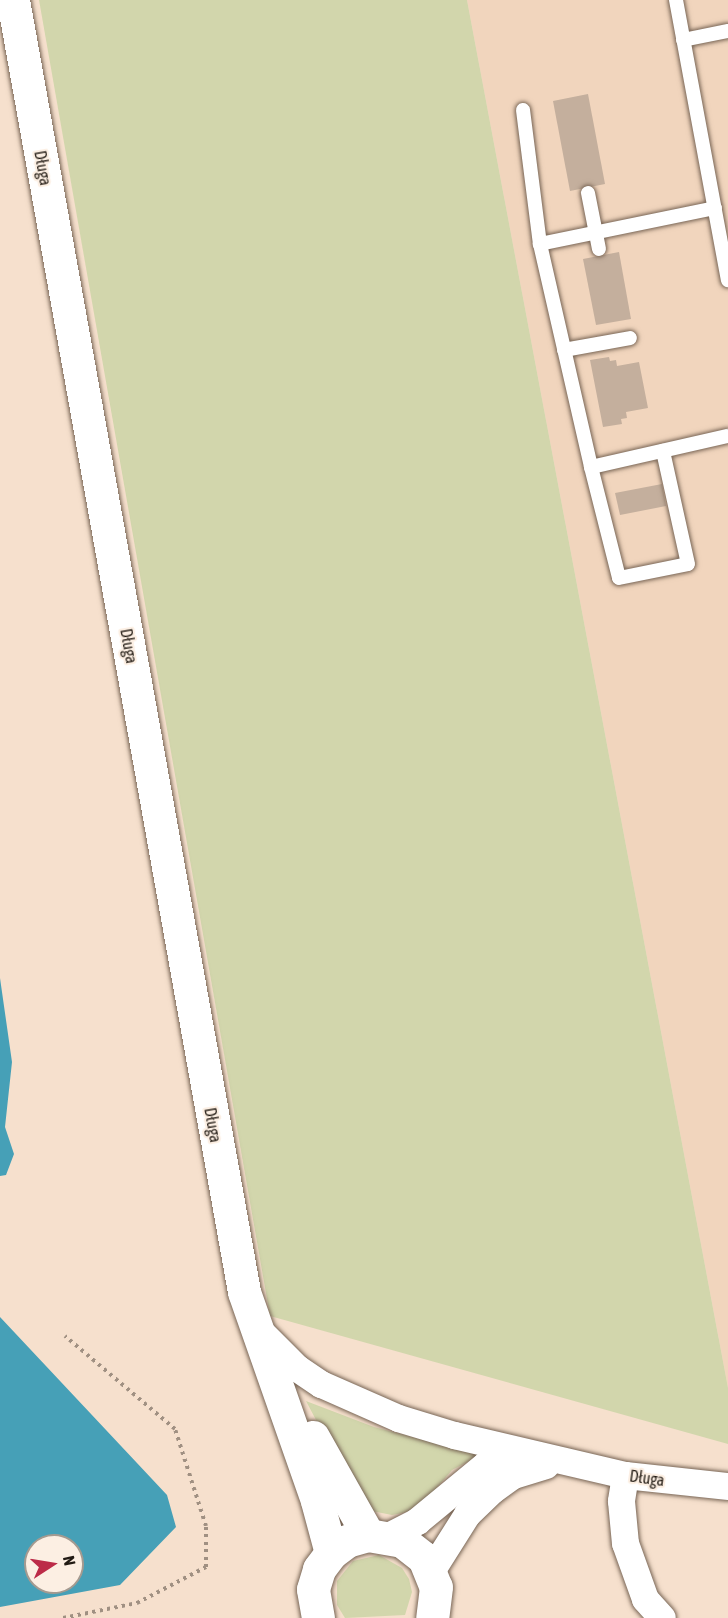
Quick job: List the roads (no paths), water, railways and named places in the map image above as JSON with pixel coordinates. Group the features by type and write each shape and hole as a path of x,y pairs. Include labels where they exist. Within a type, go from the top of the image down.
{"main road":[{"name":"Długa","path":"13,0 244,1292 317,1501 331,1553"},
{"name":"Długa","path":"244,1292 326,1466 378,1535"},
{"path":"318,1618 313,1589 319,1569 331,1553 347,1540 378,1535 414,1548 431,1571 436,1587 432,1618"}],"street":[{"name":"Długa","path":"264,1335 297,1368 321,1384 398,1418 625,1475 728,1486"},
{"name":"Długa","path":"378,1535 417,1521 460,1484 499,1459 520,1456 567,1462"},
{"name":"Długa","path":"431,1571 467,1514 492,1490 535,1467 567,1462"},
{"path":"625,1475 621,1501 625,1543 645,1599 662,1618"}],"lane":[{"path":"676,0 728,280"},
{"path":"683,40 728,31"},
{"path":"523,110 540,244 619,578 688,564 663,451"},
{"path":"588,193 598,249"},
{"path":"540,244 715,208"},
{"path":"564,350 630,338"},
{"path":"591,467 728,436"}],"water":[{"path":"0,978 12,1062 5,1127 14,1154 6,1175 0,1176"},
{"path":"0,1317 167,1495 176,1527 120,1585 84,1592 84,1534 24,1534 24,1594 71,1594 0,1607"}]}
